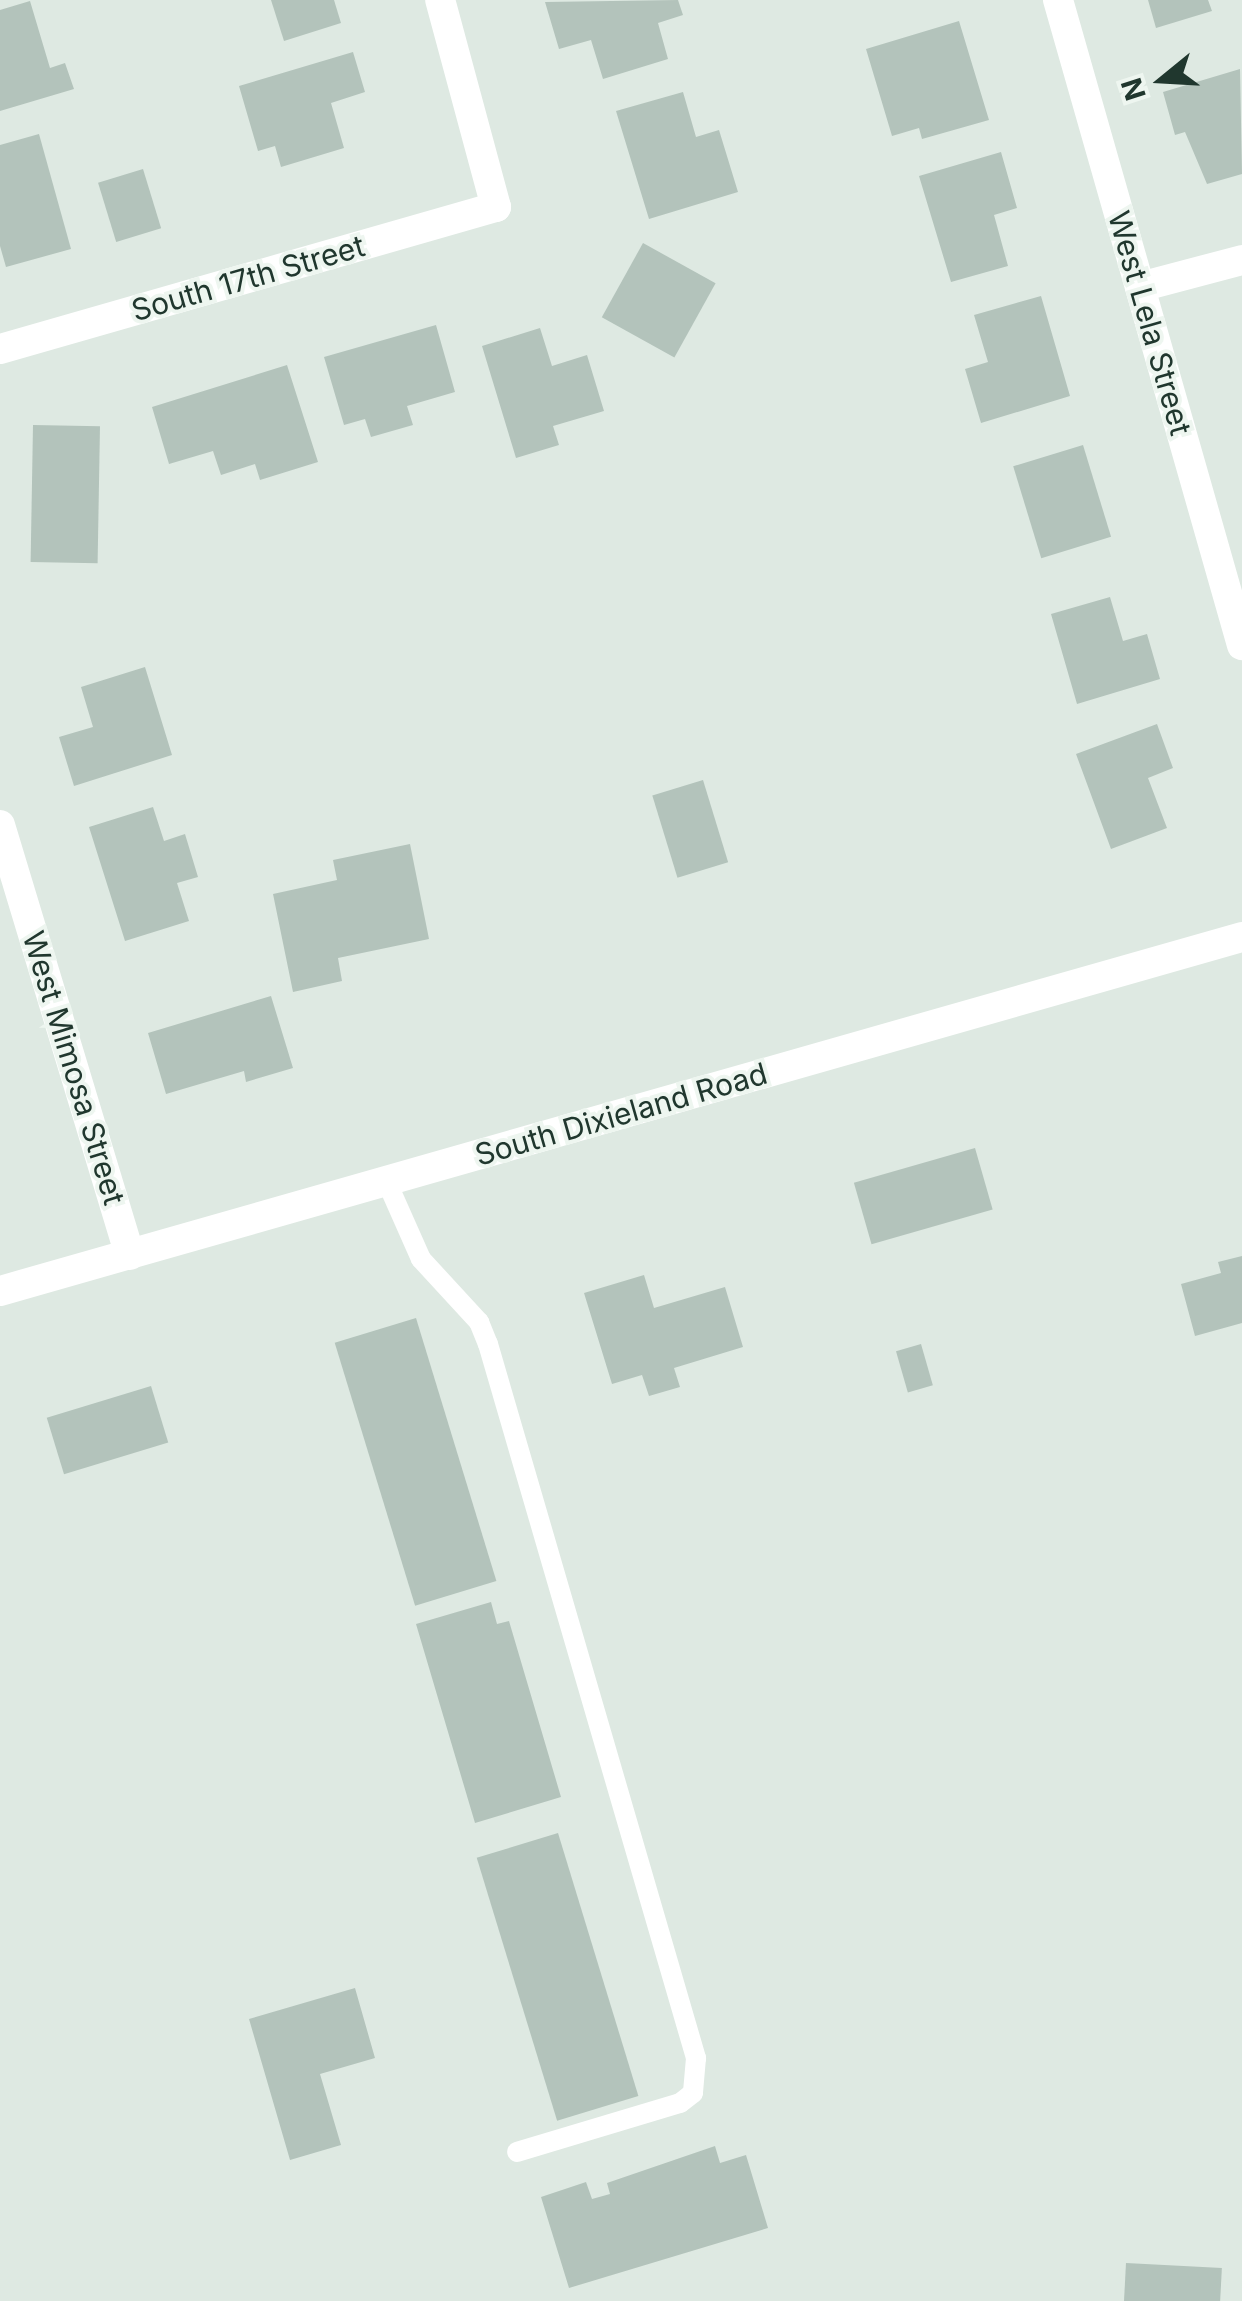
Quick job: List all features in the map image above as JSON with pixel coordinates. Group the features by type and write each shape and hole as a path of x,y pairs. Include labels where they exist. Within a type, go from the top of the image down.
{"street":[{"name":"South 17th Street","path":"0,349 496,207 440,0"},
{"name":"West Lela Street","path":"1058,0 1242,645"},
{"path":"1140,287 1242,260"},
{"name":"West Mimosa Street","path":"0,825 130,1255"},
{"name":"South Dixieland Road","path":"0,1291 1242,937"}],"lane":[{"path":"386,1180 421,1258 479,1322 488,1344 696,2058 693,2093 680,2102 518,2152"}],"building":[{"path":"271,0 334,0 341,23 284,41"},
{"path":"678,0 683,15 658,23 668,59 603,79 591,40 559,49 545,2"},
{"path":"1148,0 1208,0 1212,11 1156,28"},
{"path":"30,1 50,68 65,63 74,89 0,111 0,10"},
{"path":"959,21 989,120 922,139 919,128 892,136 866,49"},
{"path":"353,52 365,92 331,103 344,148 281,167 275,146 258,151 239,86"},
{"path":"1240,69 1242,174 1207,184 1185,132 1175,135 1163,92"},
{"path":"683,92 696,137 719,130 738,192 649,219 616,111"},
{"path":"39,134 71,249 6,267 0,246 0,145"},
{"path":"1001,152 1017,208 994,215 1008,266 951,282 919,176"},
{"path":"143,169 161,228 116,242 98,183"},
{"path":"643,243 716,283 674,358 602,317"},
{"path":"1041,296 1070,396 981,423 965,369 988,362 974,315"},
{"path":"436,325 455,392 407,406 413,425 371,437 365,419 344,425 324,357"},
{"path":"540,328 552,366 587,355 604,411 553,426 559,445 516,458 482,346"},
{"path":"287,365 318,462 260,480 255,464 221,475 213,451 169,464 152,407"},
{"path":"33,425 100,426 98,563 31,562"},
{"path":"1083,445 1111,537 1041,558 1013,466"},
{"path":"1110,597 1123,641 1147,634 1160,679 1077,704 1051,614"},
{"path":"145,667 172,755 74,786 59,737 93,727 81,687"},
{"path":"1157,724 1173,768 1148,778 1167,828 1111,849 1076,754"},
{"path":"703,780 728,862 677,878 652,795"},
{"path":"153,807 164,841 185,834 198,877 177,883 189,921 125,941 89,827"},
{"path":"410,844 429,939 338,958 342,981 293,992 273,894 337,880 333,860"},
{"path":"271,996 293,1068 246,1082 244,1071 166,1094 148,1033"},
{"path":"975,1148 993,1210 872,1244 854,1183"},
{"path":"1242,1256 1242,1323 1195,1336 1181,1284 1221,1273 1218,1262"},
{"path":"644,1275 654,1308 725,1287 743,1347 674,1368 680,1387 649,1396 642,1375 612,1384 584,1293"},
{"path":"416,1318 496,1581 415,1606 335,1343"},
{"path":"921,1344 933,1385 908,1393 896,1351"},
{"path":"151,1386 168,1442 64,1474 47,1418"},
{"path":"491,1602 497,1624 509,1621 561,1797 475,1823 416,1624"},
{"path":"558,1833 638,2096 557,2121 477,1858"},
{"path":"355,1988 375,2058 320,2074 341,2145 290,2160 249,2019"},
{"path":"715,2146 720,2163 746,2155 768,2228 569,2288 541,2197 586,2182 592,2199 610,2194 607,2183"},
{"path":"1126,2263 1222,2268 1220,2301 1124,2301"}]}
